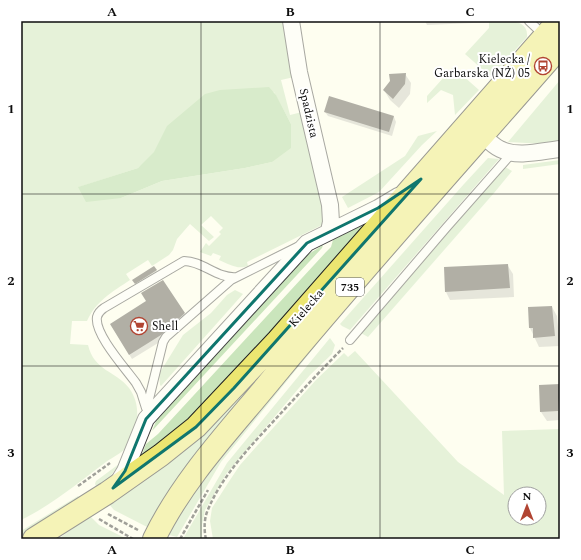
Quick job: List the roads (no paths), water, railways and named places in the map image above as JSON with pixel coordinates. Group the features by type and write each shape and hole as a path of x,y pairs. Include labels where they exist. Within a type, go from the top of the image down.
{"main road":[{"name":"Kielecka","path":"155,539 167,514 195,472 318,324 483,135 555,35"},
{"name":"Kielecka","path":"34,539 105,494 161,455 196,427 234,388 421,179 555,35"}],"street":[{"name":"Spadzista","path":"291,21 299,72 330,205 331,222 329,231"},
{"path":"483,135 500,149 513,152 560,149"},
{"path":"105,494 125,471 141,428 146,419 307,243 388,203 421,179"},
{"path":"330,205 337,216 350,222"}],"lane":[{"path":"529,21 555,35"},
{"path":"350,340 513,152"},
{"path":"141,428 163,342 166,337 231,280 307,243"},
{"path":"146,408 141,392 136,383 101,334 96,319 97,315 104,308 184,261 193,263 223,277 237,277"}],"place":[{"name":"Kielecka / Garbarska (NŻ) 05","path":"543,66"},
{"name":"Shell","path":"139,326"}]}
